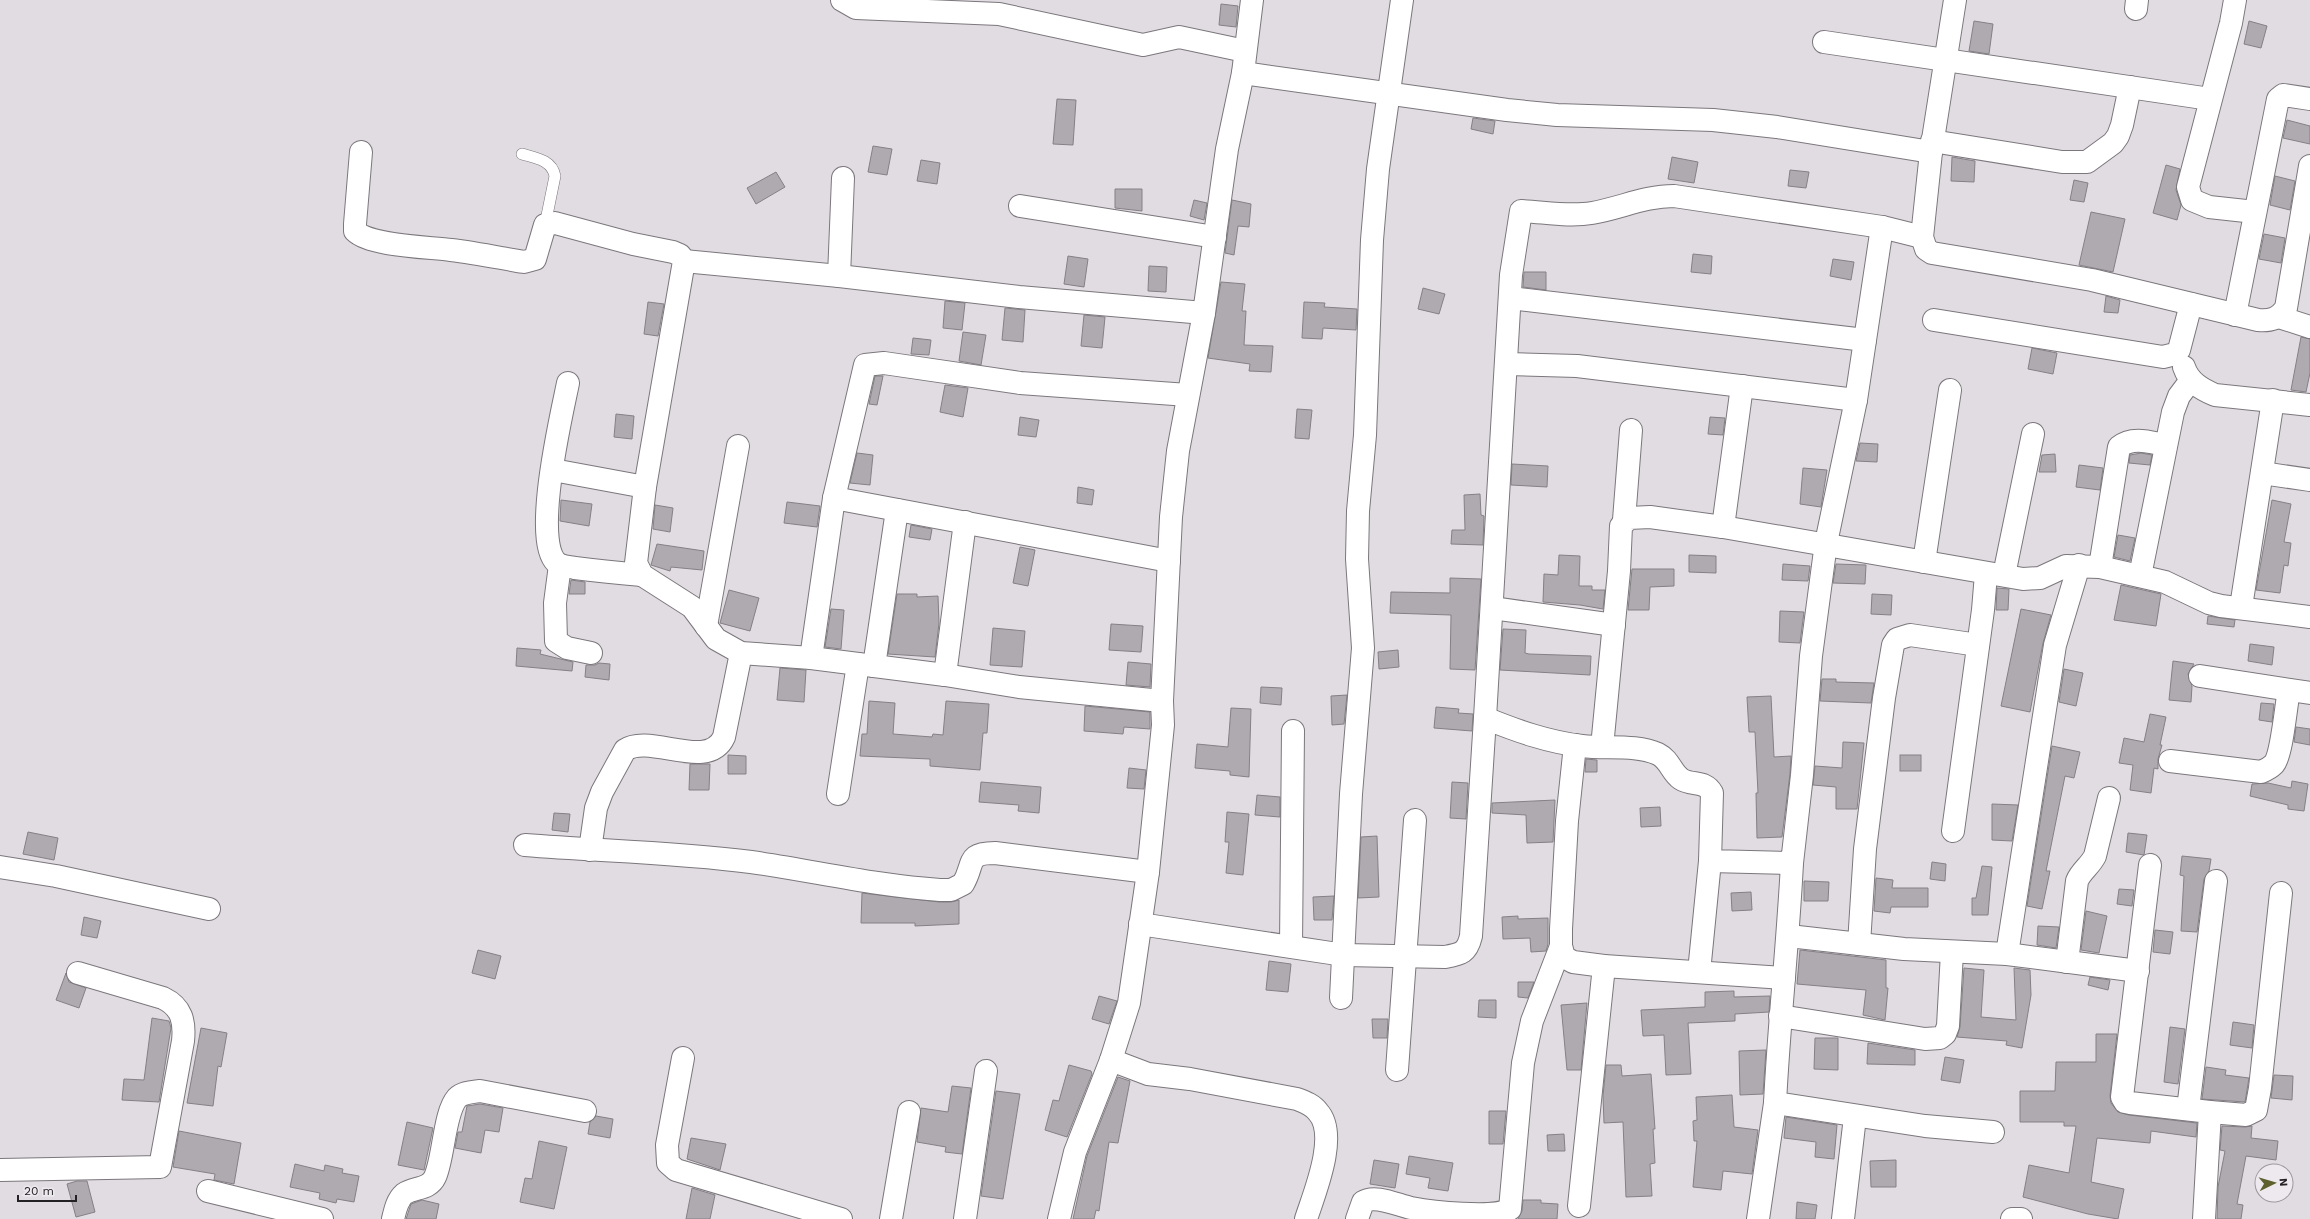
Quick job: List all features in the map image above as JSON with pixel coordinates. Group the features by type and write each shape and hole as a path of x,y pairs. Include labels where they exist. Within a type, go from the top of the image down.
{"street":[{"path":"842,0 856,8 999,14 1143,45 1179,37 1245,51"},
{"path":"1059,1219 1075,1152 1111,1060 1129,1003 1148,872 1163,725 1162,701 1169,561 1178,451 1204,313 1227,149 1243,73 1252,0"},
{"path":"1341,998 1351,794 1363,648 1357,559 1358,519 1365,435 1372,240 1378,169 1402,0"},
{"path":"1955,0 1931,147 1922,237 1926,249 1932,253 2092,280 2235,315 2269,321 2279,317 2286,308 2310,166"},
{"path":"2235,0 2188,187 2192,200 2200,205 2255,212"},
{"path":"1824,42 2210,99"},
{"path":"1243,73 1507,110 1557,115 1713,120 2062,162 2087,162 2113,143 2118,136 2122,125 2130,87"},
{"path":"2235,315 2278,99 2283,95 2310,99"},
{"path":"361,152 354,224 355,231 360,236 374,240 452,250 524,262 535,259 545,225 554,223 633,244 673,252 680,255 684,261 645,487 636,564 642,575"},
{"path":"839,276 843,178"},
{"path":"1140,924 1344,955 1445,957 1460,954 1469,946 1471,936 1492,608 1511,275 1521,211 1591,213 1614,209 1657,196 1674,196 1882,227 1922,237"},
{"path":"1020,206 1215,237"},
{"path":"1758,1219 1775,1103 1780,1016 1789,936 1792,863 1802,775 1811,656 1826,543 1856,400 1882,227"},
{"path":"684,261 839,276 1019,297 1204,313"},
{"path":"1510,298 1864,340"},
{"path":"1934,320 2163,356 2175,354 2179,350 2192,304"},
{"path":"2279,317 2310,326"},
{"path":"2179,350 2185,370 2191,380 2206,391 2215,395 2310,405"},
{"path":"812,658 834,498 865,365 872,363 1020,383 1188,395"},
{"path":"1506,364 1577,366 1856,400"},
{"path":"2140,576 2165,445 2179,396 2191,380"},
{"path":"568,383 546,512 546,535 554,560 560,565 600,572 642,575 692,607 716,639 741,653 812,658 945,675 1019,687 1162,701"},
{"path":"1723,527 1742,386"},
{"path":"1924,562 1950,390"},
{"path":"2241,607 2273,400"},
{"path":"1602,748 1619,571 1621,526 1624,520 1631,430"},
{"path":"1953,831 1978,645 1995,575 2033,434"},
{"path":"2100,567 2119,447 2125,442 2133,441 2165,445"},
{"path":"706,626 738,446"},
{"path":"552,470 645,487"},
{"path":"2262,473 2310,480"},
{"path":"834,498 1169,561"},
{"path":"838,794 897,510"},
{"path":"1624,520 1629,518 1650,517 1723,527 1826,543 2023,579 2040,578 2058,569 2079,565 2100,567 2140,576 2181,588 2209,603 2310,617"},
{"path":"945,675 966,522"},
{"path":"560,565 554,622 556,641 567,648 590,653"},
{"path":"2007,954 2055,645 2079,565"},
{"path":"1492,608 1614,625"},
{"path":"1859,944 1865,849 1884,698 1893,645 1897,639 1910,635 1978,645"},
{"path":"590,850 596,808 602,792 625,750 632,746 641,744 674,751 698,751 715,748 721,744 724,737 741,653"},
{"path":"2200,676 2310,693"},
{"path":"2170,761 2261,772 2270,768 2275,763 2279,750 2289,690"},
{"path":"1485,718 1544,740 1602,748 1632,749 1660,755 1669,763 1676,775 1682,780 1709,787 1712,802 1710,861 1699,972"},
{"path":"1291,946 1293,731"},
{"path":"1357,1219 1363,1202 1373,1199 1410,1208 1464,1216 1499,1216 1505,1214 1510,1209 1524,1063 1532,1021 1560,946 1567,821 1575,745"},
{"path":"2067,962 2077,882 2082,872 2092,862 2095,856 2109,798"},
{"path":"1397,1070 1415,820"},
{"path":"525,845 745,862 847,879 940,890 951,890 963,884 974,857 981,853 995,853 1148,872"},
{"path":"1710,861 1792,863"},
{"path":"2150,865 2123,1100 2130,1103 2246,1115 2256,1110 2260,1088 2281,893"},
{"path":"0,867 56,876 209,909"},
{"path":"2188,1109 2216,881"},
{"path":"1789,936 1952,952 2007,954 2138,971"},
{"path":"1560,946 1564,957 1573,962 1604,966 1784,978"},
{"path":"1780,1016 1916,1037 1940,1038 1945,1034 1948,1026 1952,952"},
{"path":"1579,1206 1604,966"},
{"path":"0,1170 160,1167 183,1041 184,1028 179,1010 172,1002 163,998 78,973"},
{"path":"682,1058 667,1145 668,1163 676,1170 841,1219"},
{"path":"1111,1060 1148,1074 1190,1079 1297,1098 1310,1104 1323,1119 1325,1144 1323,1167 1306,1219"},
{"path":"965,1219 986,1071"},
{"path":"393,1219 396,1208 404,1194 424,1187 434,1178 450,1113 458,1098 467,1092 480,1091 585,1111"},
{"path":"1775,1103 1855,1117 1925,1126 1993,1132"},
{"path":"891,1219 909,1112"},
{"path":"2204,1219 2210,1112"},
{"path":"1843,1219 1855,1117"},
{"path":"208,1191 322,1219"},
{"path":"2012,1219 2021,1219"}],"lane":[{"path":"522,154 549,164 553,170 554,181 545,225"}],"building":[{"path":"1221,4 1238,6 1236,27 1219,25"},
{"path":"1974,21 1993,24 1989,54 1969,51"},
{"path":"2249,21 2267,26 2261,48 2244,44"},
{"path":"1057,99 1076,100 1073,145 1053,144"},
{"path":"1473,118 1495,121 1493,134 1471,129"},
{"path":"2287,120 2310,126 2310,144 2283,138"},
{"path":"873,146 892,149 887,175 868,172"},
{"path":"1672,157 1698,162 1694,183 1668,179"},
{"path":"1952,157 1975,161 1974,182 1951,181"},
{"path":"921,160 940,163 937,184 917,181"},
{"path":"2166,165 2180,169 2176,190 2181,205 2177,220 2153,213"},
{"path":"1790,170 1809,172 1806,188 1788,186"},
{"path":"776,172 785,187 756,204 747,188"},
{"path":"2275,176 2295,181 2290,210 2270,205"},
{"path":"2074,180 2088,183 2084,202 2070,200"},
{"path":"1115,189 1142,189 1142,211 1115,208"},
{"path":"1194,200 1207,203 1204,220 1190,216"},
{"path":"1232,200 1251,204 1249,227 1238,226 1234,255 1225,253"},
{"path":"2091,212 2125,219 2113,272 2079,265"},
{"path":"2264,234 2285,238 2281,263 2259,259"},
{"path":"1693,254 1712,256 1711,274 1691,272"},
{"path":"1068,256 1088,259 1084,287 1064,284"},
{"path":"1833,259 1854,262 1851,280 1830,276"},
{"path":"1149,266 1167,267 1166,292 1148,291"},
{"path":"1524,272 1546,272 1546,290 1523,287"},
{"path":"1221,282 1245,284 1242,311 1246,311 1244,345 1273,346 1271,372 1249,371 1250,364 1208,358"},
{"path":"1423,288 1445,294 1439,314 1418,309"},
{"path":"2106,296 2120,300 2118,313 2104,312"},
{"path":"945,301 965,303 962,330 943,328"},
{"path":"648,302 664,304 658,336 644,334"},
{"path":"1304,302 1325,303 1324,307 1357,309 1356,330 1323,328 1322,339 1302,338"},
{"path":"1005,308 1025,310 1023,342 1002,340"},
{"path":"1084,315 1105,317 1102,348 1081,346"},
{"path":"963,332 986,335 981,365 959,361"},
{"path":"2301,337 2310,339 2310,373 2306,392 2291,390"},
{"path":"913,338 931,340 929,355 911,354"},
{"path":"2032,348 2057,353 2053,374 2028,369"},
{"path":"875,376 883,376 877,405 869,404"},
{"path":"945,385 968,388 963,417 940,412"},
{"path":"1297,409 1312,410 1309,439 1295,438"},
{"path":"616,414 634,416 632,439 614,437"},
{"path":"1020,417 1039,420 1036,437 1018,435"},
{"path":"1710,417 1725,418 1723,435 1708,434"},
{"path":"1860,443 1878,444 1877,462 1856,461"},
{"path":"857,453 873,455 870,485 850,483"},
{"path":"2141,453 2152,455 2150,465 2129,463 2130,455"},
{"path":"2055,454 2056,472 2039,472 2042,455"},
{"path":"1512,464 1548,466 1547,487 1511,485"},
{"path":"2079,465 2103,468 2100,490 2076,487"},
{"path":"1803,468 1827,470 1821,507 1800,504"},
{"path":"1078,487 1094,490 1092,505 1077,503"},
{"path":"1480,494 1481,515 1484,516 1483,545 1451,544 1452,530 1465,530 1464,495"},
{"path":"561,500 592,504 589,526 560,521"},
{"path":"2272,500 2291,504 2284,542 2291,543 2288,566 2284,565 2280,593 2256,590"},
{"path":"787,502 820,506 817,527 784,523"},
{"path":"655,505 673,508 670,532 653,529"},
{"path":"911,525 932,529 930,540 909,537"},
{"path":"2118,535 2135,538 2130,561 2114,557"},
{"path":"657,544 704,551 702,570 671,567 670,571 651,565"},
{"path":"1020,547 1035,550 1028,586 1013,583"},
{"path":"1559,555 1580,556 1579,586 1592,586 1592,590 1605,590 1603,609 1580,605 1543,602 1544,574 1558,575"},
{"path":"1689,555 1716,556 1716,573 1689,572"},
{"path":"1783,564 1810,566 1808,581 1782,580"},
{"path":"1836,564 1866,565 1865,584 1833,583"},
{"path":"1632,569 1674,569 1674,586 1650,587 1649,610 1628,610"},
{"path":"1450,578 1481,579 1475,670 1450,669 1451,615 1390,613 1391,592 1450,593"},
{"path":"571,580 585,582 585,594 569,594"},
{"path":"2121,585 2161,594 2156,626 2114,620"},
{"path":"1997,588 2009,589 2008,610 1996,610"},
{"path":"729,590 759,598 750,631 720,623"},
{"path":"897,594 917,594 917,597 938,596 939,623 935,657 888,654"},
{"path":"1872,594 1892,595 1891,615 1871,614"},
{"path":"831,609 844,610 841,649 825,647"},
{"path":"2021,609 2051,615 2043,643 2030,712 2001,706"},
{"path":"1780,611 1804,612 1800,643 1779,642"},
{"path":"2208,616 2235,620 2234,627 2207,624"},
{"path":"1111,624 1143,626 1141,652 1109,650"},
{"path":"993,628 1025,631 1022,667 990,665"},
{"path":"1503,629 1526,630 1525,653 1591,656 1590,675 1500,670"},
{"path":"2250,644 2274,647 2272,665 2248,661"},
{"path":"517,648 541,650 540,654 573,662 572,671 516,666"},
{"path":"1398,650 1399,667 1379,669 1378,652"},
{"path":"2173,661 2194,664 2188,674 2192,686 2191,702 2169,700"},
{"path":"1128,662 1151,664 1150,687 1126,685"},
{"path":"599,663 610,664 609,680 585,677 586,665 595,665"},
{"path":"780,668 806,670 804,702 777,700"},
{"path":"2064,669 2083,673 2076,706 2059,702"},
{"path":"1822,679 1836,679 1836,682 1874,683 1871,703 1820,701"},
{"path":"1261,687 1282,688 1281,705 1260,703"},
{"path":"1347,695 1344,724 1332,725 1331,696"},
{"path":"1771,696 1774,757 1791,756 1790,774 1782,837 1757,838 1756,793 1758,793 1755,732 1749,732 1747,697"},
{"path":"869,701 895,703 893,734 932,737 933,734 943,735 946,701 989,704 987,733 983,733 980,770 930,766 930,759 860,756 862,734 867,734"},
{"path":"2261,703 2274,704 2272,722 2259,720"},
{"path":"1085,706 1150,712 1150,729 1124,727 1123,734 1084,731"},
{"path":"1436,707 1459,709 1458,713 1473,714 1472,731 1434,728"},
{"path":"1231,708 1251,709 1249,777 1230,775 1230,771 1195,768 1197,744 1228,747"},
{"path":"2150,714 2166,717 2160,745 2162,745 2158,759 2158,769 2154,768 2151,793 2130,790 2133,765 2119,763 2124,738 2144,742"},
{"path":"2296,727 2310,729 2310,745 2294,742"},
{"path":"1843,742 1864,743 1857,809 1836,809 1836,787 1813,785 1815,766 1842,768"},
{"path":"2052,746 2080,752 2074,778 2065,776 2046,871 2050,871 2042,909 2027,906"},
{"path":"728,755 746,756 746,774 728,774"},
{"path":"1900,755 1921,755 1921,771 1900,771"},
{"path":"1586,759 1597,760 1597,772 1585,772"},
{"path":"690,764 710,764 709,790 689,790"},
{"path":"1129,768 1146,770 1144,789 1127,788"},
{"path":"2292,781 2308,784 2304,811 2288,809 2288,805 2250,796 2252,784 2268,783 2291,788"},
{"path":"981,782 1041,787 1039,813 1018,811 1019,805 979,802"},
{"path":"1452,782 1468,783 1466,819 1450,818"},
{"path":"1257,795 1280,797 1280,817 1255,815"},
{"path":"1555,800 1553,842 1527,843 1526,815 1492,813 1492,803"},
{"path":"1992,804 2018,805 2012,841 1992,840"},
{"path":"1660,807 1661,826 1641,827 1640,808"},
{"path":"1227,812 1249,814 1243,875 1226,873 1229,842 1225,842"},
{"path":"554,813 570,814 568,832 552,830"},
{"path":"28,832 58,838 54,860 23,854"},
{"path":"2128,833 2147,835 2144,855 2126,852"},
{"path":"1377,836 1379,897 1358,898 1361,837"},
{"path":"2182,856 2211,859 2209,871 2204,879 2197,932 2181,931 2184,876 2180,875"},
{"path":"1932,862 1946,864 1945,881 1930,879"},
{"path":"1982,866 1992,867 1988,915 1972,915 1972,898 1976,898"},
{"path":"1876,878 1893,880 1892,888 1928,888 1928,907 1891,907 1890,913 1874,911"},
{"path":"1804,881 1829,882 1828,901 1804,901"},
{"path":"2119,889 2134,890 2132,906 2117,904"},
{"path":"1751,892 1752,910 1732,911 1731,893"},
{"path":"862,893 939,902 959,900 959,924 915,926 915,923 861,923"},
{"path":"1334,896 1332,920 1314,920 1313,897"},
{"path":"2086,911 2107,916 2099,953 2081,950"},
{"path":"1518,916 1518,919 1548,918 1548,944 1546,951 1531,952 1530,938 1503,939 1502,917"},
{"path":"84,917 101,921 97,938 81,935"},
{"path":"2038,926 2059,927 2056,948 2037,945"},
{"path":"2155,930 2173,932 2170,954 2153,952"},
{"path":"478,950 501,956 495,979 472,973"},
{"path":"1800,950 1886,960 1886,988 1888,988 1885,1020 1863,1015 1866,990 1797,984"},
{"path":"1269,961 1291,964 1288,992 1266,990"},
{"path":"1964,968 1984,970 1981,1017 2016,1020 2014,968 2030,970 2031,995 2022,1048 2006,1045 2007,1041 1957,1037 1960,1027"},
{"path":"66,973 69,982 86,988 79,1008 56,1000"},
{"path":"2090,977 2110,980 2108,990 2088,985"},
{"path":"1518,982 1534,982 1528,998 1518,997"},
{"path":"1734,991 1734,997 1770,996 1769,1012 1735,1014 1735,1021 1688,1023 1691,1074 1666,1075 1664,1035 1643,1036 1641,1010 1705,1007 1705,992"},
{"path":"1099,996 1117,1001 1109,1024 1092,1019"},
{"path":"1479,1000 1496,1000 1496,1018 1478,1017"},
{"path":"1587,1003 1581,1070 1567,1070 1561,1005"},
{"path":"152,1018 169,1021 171,1028 159,1102 122,1100 124,1079 144,1080"},
{"path":"1372,1019 1388,1019 1387,1038 1373,1038"},
{"path":"2233,1022 2254,1025 2252,1048 2230,1045"},
{"path":"2170,1027 2185,1029 2178,1084 2164,1082"},
{"path":"201,1028 227,1033 221,1067 218,1066 213,1106 187,1103"},
{"path":"2096,1034 2117,1034 2110,1096 2111,1103 2118,1112 2129,1115 2197,1123 2196,1137 2151,1131 2150,1143 2097,1138 2091,1182 2124,1189 2118,1219 2088,1214 2023,1197 2029,1165 2069,1173 2076,1126 2064,1126 2064,1122 2020,1122 2020,1091 2055,1091 2056,1062 2096,1062"},
{"path":"1815,1038 1838,1038 1838,1070 1814,1069"},
{"path":"1868,1043 1915,1050 1915,1065 1867,1064"},
{"path":"1766,1050 1763,1094 1740,1095 1739,1051"},
{"path":"1945,1057 1964,1060 1960,1083 1941,1080"},
{"path":"1069,1065 1091,1071 1092,1074 1067,1137 1045,1130 1053,1100 1059,1101"},
{"path":"1606,1065 1621,1065 1622,1076 1651,1074 1655,1129 1653,1129 1655,1163 1650,1164 1652,1196 1626,1197 1623,1122 1604,1123 1603,1096"},
{"path":"2206,1067 2226,1070 2225,1075 2249,1078 2245,1102 2202,1099"},
{"path":"2274,1075 2293,1076 2292,1100 2271,1098"},
{"path":"1118,1077 1130,1081 1118,1143 1109,1142 1099,1211 1096,1210 1094,1219 1073,1219 1087,1156"},
{"path":"952,1086 971,1088 962,1154 945,1152 946,1147 917,1142 921,1108 948,1112"},
{"path":"996,1091 1020,1094 1003,1199 981,1196"},
{"path":"1732,1095 1734,1127 1758,1130 1752,1174 1723,1171 1721,1190 1693,1187 1697,1141 1694,1141 1693,1121 1697,1120 1696,1097"},
{"path":"480,1104 503,1108 499,1132 485,1130 481,1153 455,1148 458,1132 462,1132 467,1106"},
{"path":"1489,1111 1506,1111 1503,1144 1489,1144"},
{"path":"596,1116 613,1119 610,1138 588,1134 590,1122"},
{"path":"1786,1117 1837,1125 1834,1159 1815,1157 1816,1142 1784,1138"},
{"path":"407,1122 433,1128 424,1170 398,1165"},
{"path":"2222,1126 2252,1126 2251,1138 2278,1141 2276,1160 2246,1156 2237,1204 2243,1205 2241,1219 2217,1219 2218,1187 2225,1151 2220,1150"},
{"path":"179,1131 241,1143 234,1184 214,1180 215,1174 173,1167"},
{"path":"1564,1134 1565,1151 1548,1151 1547,1135"},
{"path":"691,1138 726,1144 720,1170 687,1159"},
{"path":"539,1141 567,1147 554,1209 520,1202 525,1178 532,1179"},
{"path":"1409,1156 1453,1163 1448,1191 1428,1188 1430,1178 1406,1174"},
{"path":"1374,1160 1399,1164 1395,1188 1370,1184"},
{"path":"1896,1160 1896,1187 1871,1187 1870,1161"},
{"path":"295,1164 324,1171 325,1165 343,1169 342,1173 359,1176 354,1202 337,1199 336,1203 319,1199 320,1193 290,1187"},
{"path":"77,1181 87,1181 95,1212 76,1217 67,1184"},
{"path":"692,1188 715,1195 710,1219 686,1219"},
{"path":"422,1200 439,1204 436,1219 406,1219 411,1204"},
{"path":"1523,1200 1541,1200 1541,1203 1558,1204 1557,1219 1518,1219 1522,1211"},
{"path":"1797,1202 1817,1205 1815,1219 1796,1219"}]}
